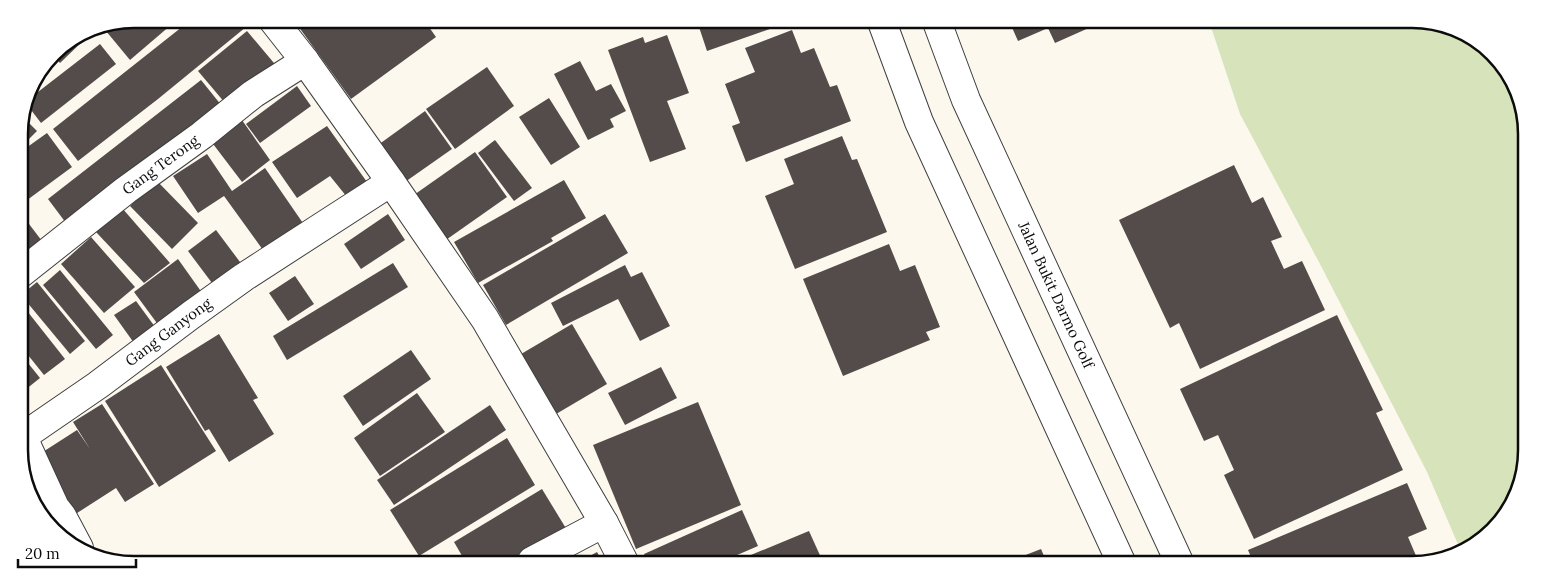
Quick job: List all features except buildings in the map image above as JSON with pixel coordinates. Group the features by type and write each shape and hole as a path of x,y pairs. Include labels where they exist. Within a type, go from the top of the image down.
{"street":[{"path":"279,28 305,61 391,182 484,319 604,523 621,556"},
{"path":"884,28 919,122 1118,556"},
{"name":"Jalan Bukit Darmo Golf","path":"939,28 966,100 1176,556"},
{"name":"Gang Terong","path":"28,268 252,94 305,61"},
{"name":"Gang Ganyong","path":"28,435 98,386 190,314 391,182"},
{"name":"Gang Ganyong","path":"28,449 48,510 62,516 74,538"},
{"path":"541,556 604,523"}],"green space":[{"path":"1211,28 1426,28 1446,33 1470,45 1491,64 1503,80 1514,106 1518,133 1518,451 1512,485 1500,509 1476,535 1459,546 1427,472 1240,114"}]}
